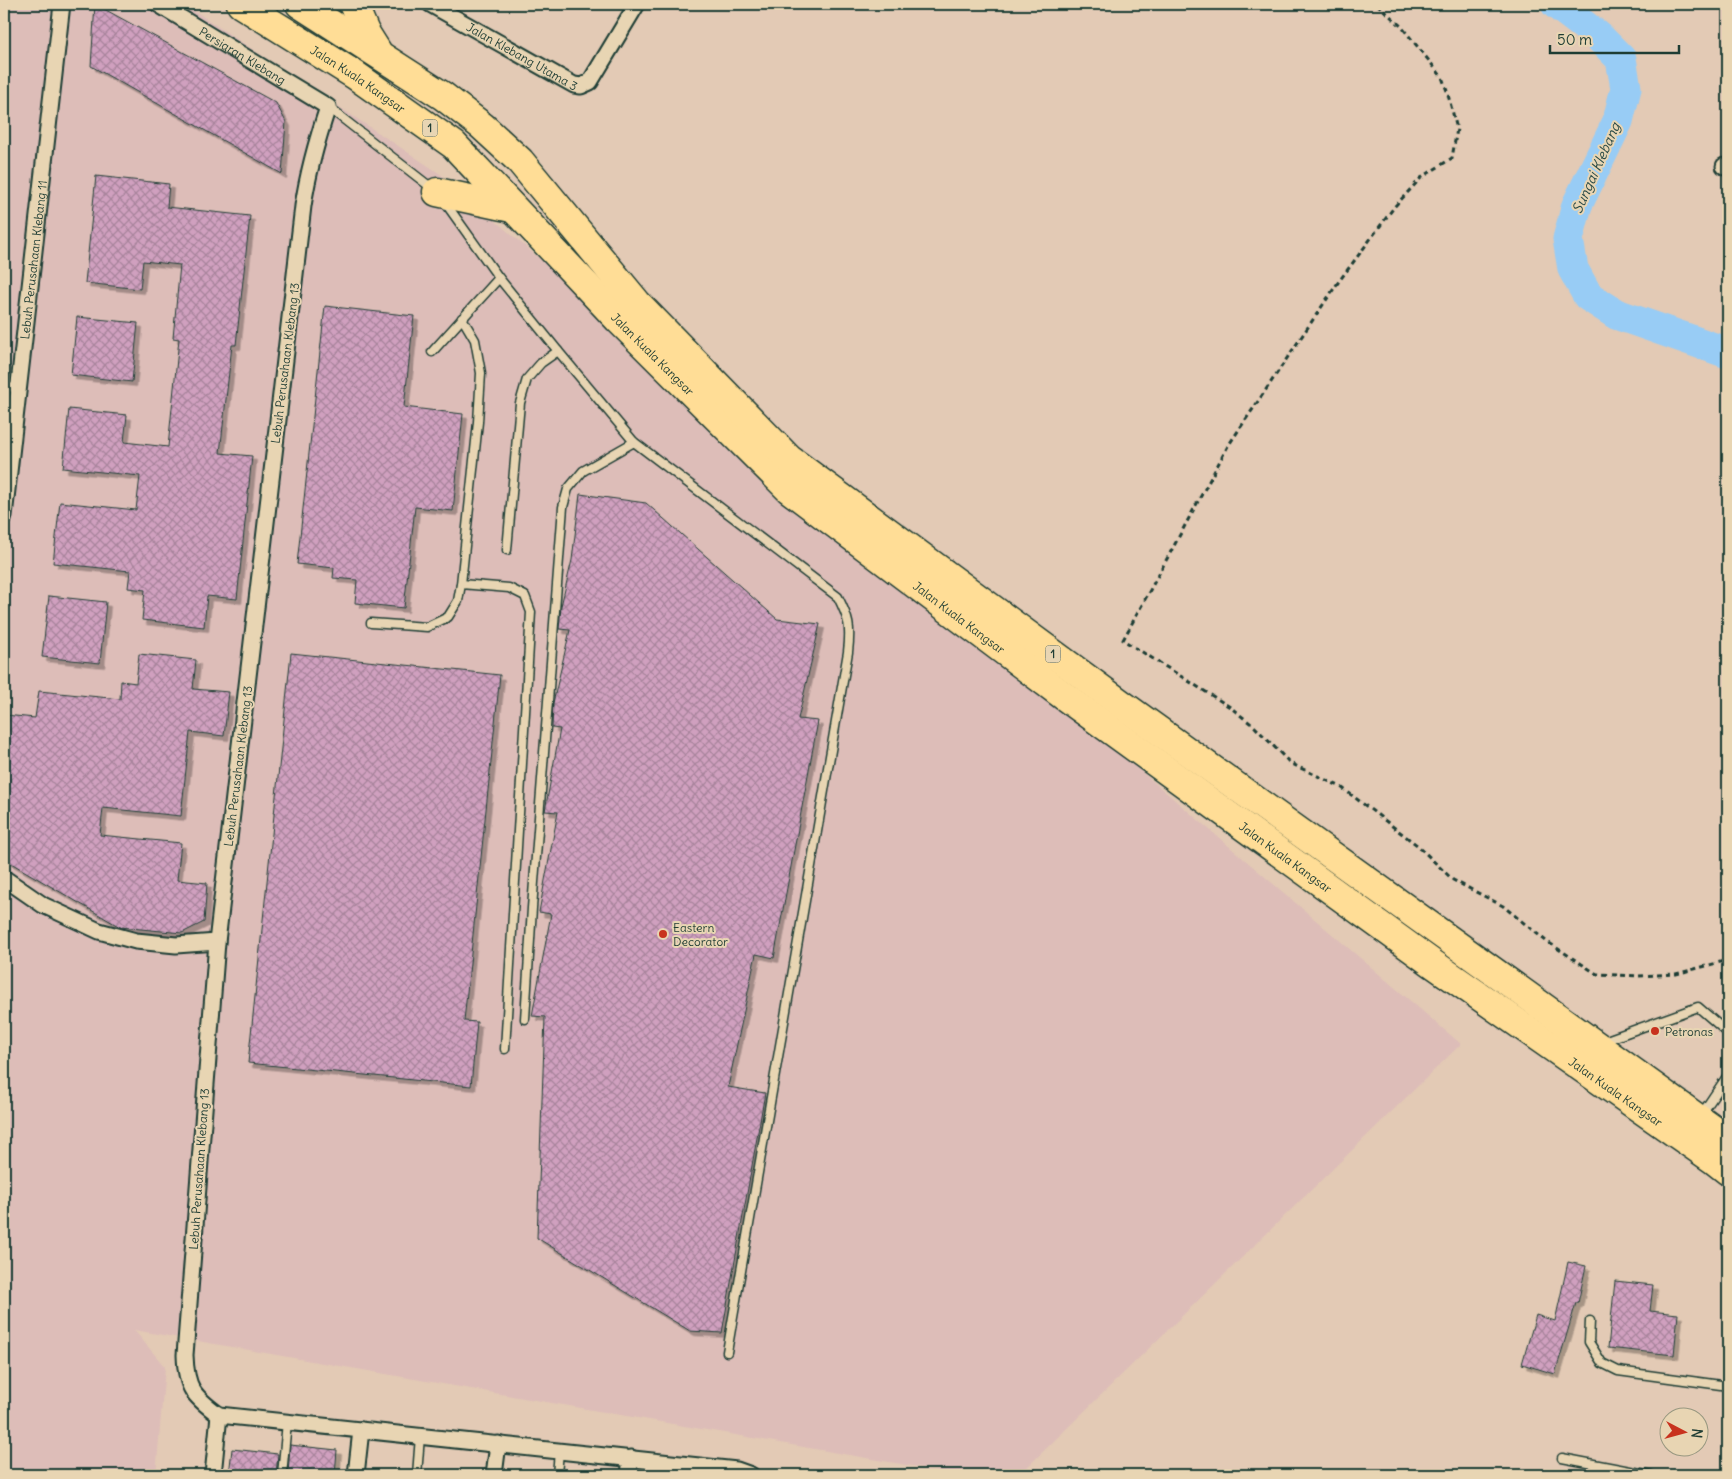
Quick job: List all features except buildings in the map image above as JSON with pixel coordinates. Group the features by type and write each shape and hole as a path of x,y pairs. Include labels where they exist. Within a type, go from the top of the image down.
{"highway":[{"name":"Jalan Kuala Kangsar","path":"241,4 370,86 454,146 618,319 789,490 1120,736 1432,963 1714,1160 1728,1172"},
{"path":"264,4 295,17 312,20 322,36 370,86"},
{"name":"Jalan Kuala Kangsar","path":"300,4 443,96 474,120 520,161 637,303 789,459 1120,704 1728,1140"},
{"path":"353,4 365,32 379,54"},
{"path":"437,192 512,208"}],"street":[{"name":"Lebuh Perusahaan Klebang 11","path":"4,516 11,388 62,4"},
{"name":"Persiaran Klebang","path":"158,4 328,107"},
{"name":"Jalan Klebang Utama 3","path":"430,4 574,85 581,86 590,82 637,4"},
{"name":"Lebuh Perusahaan Klebang 13","path":"219,1415 203,1403 192,1391 185,1372 217,942 303,206 307,178 328,107"},
{"path":"4,878 43,905 99,931 136,942 176,945 217,942"},
{"path":"213,1475 219,1415 631,1458 699,1470 744,1472"},
{"path":"356,1475 361,1430"},
{"path":"494,1475 498,1444"},
{"path":"629,1475 631,1458"}],"lane":[{"path":"328,107 437,192 499,278 634,442 838,596 848,618 850,634 726,1352"},
{"path":"432,352 499,278"},
{"path":"371,623 427,627 448,617 458,601 462,584 481,373 475,340 462,318"},
{"path":"507,550 520,403 527,379 541,363 558,351"},
{"path":"525,1019 563,507 568,489 583,471 634,442"},
{"path":"462,584 508,588 524,596 531,612 505,1049"},
{"path":"1594,1044 1698,1007 1728,1033"},
{"path":"1698,1118 1728,1075"},
{"path":"1590,1321 1590,1342 1602,1363 1618,1371 1728,1386"},
{"path":"282,1475 287,1422"},
{"path":"416,1475 420,1436"},
{"path":"557,1475 559,1451"},
{"path":"1562,1458 1650,1475"}],"path":[{"path":"1377,4 1401,26 1442,77 1448,91 1457,128 1452,158 1421,178 1395,206 1337,284 1228,446 1123,640 1230,707 1255,727 1290,763 1342,787 1417,845 1453,880 1503,906 1546,941 1597,974 1639,976 1676,974 1728,960"}],"shaded area":[{"path":"4,4 184,4 439,173 1461,1044 1019,1475 964,1475 134,1330 165,1367 156,1475 4,1475"}],"waterway":[{"name":"Sungai Klebang","path":"1556,4 1598,36 1621,59 1626,88 1618,121 1577,205 1568,239 1573,269 1588,296 1616,314 1728,353"}],"place":[{"name":"Eastern Decorator","path":"663,934"},
{"name":"Petronas","path":"1655,1031"}]}
